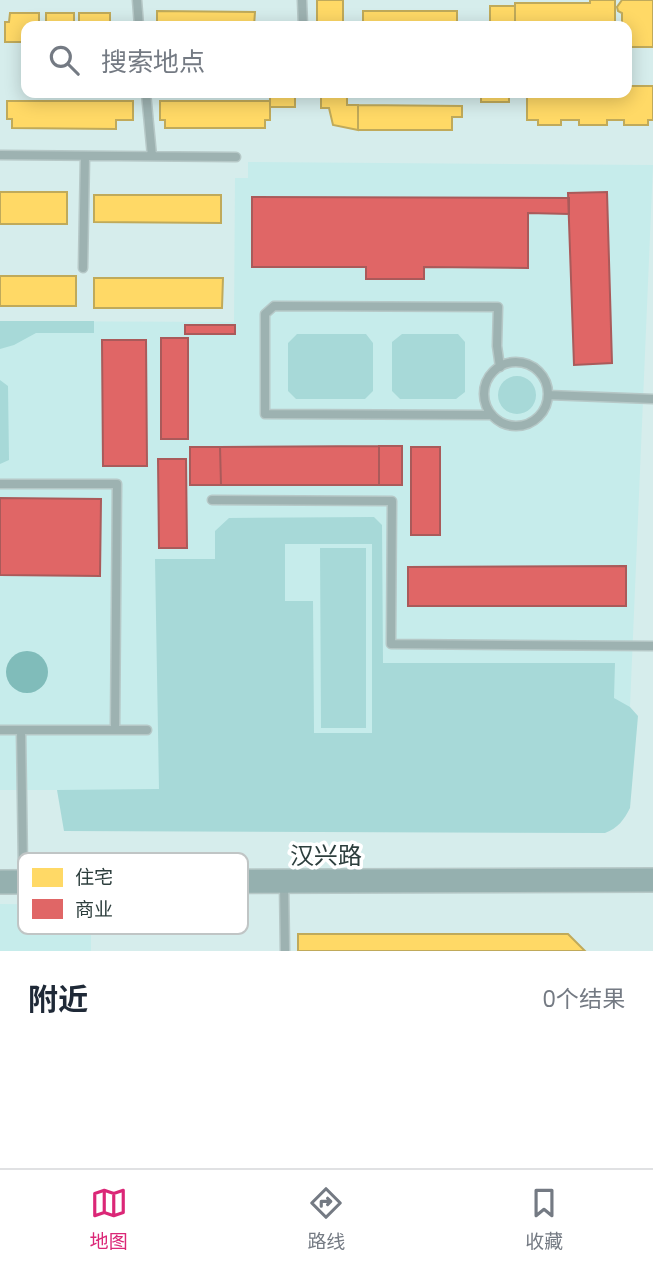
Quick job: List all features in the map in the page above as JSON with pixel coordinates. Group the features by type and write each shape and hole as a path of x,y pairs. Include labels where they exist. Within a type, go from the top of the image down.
{"street":[{"name":"汉兴路","path":"248,867 653,866"},
{"name":"汉兴路","path":"248,880 653,880"},
{"name":"汉兴路","path":"0,882 18,882"}],"lane":[{"path":"137,0 139,21"},
{"path":"302,0 303,21"},
{"path":"146,98 152,156"},
{"path":"0,155 236,157"},
{"path":"83,268 85,156"},
{"path":"492,415 265,415 265,314 274,306 498,307 497,346 500,367"},
{"path":"512,362 529,365 542,376 548,395 541,416 524,426 504,424 492,415 485,403 484,393 490,376 500,367 512,362"},
{"path":"548,395 653,400"},
{"path":"0,484 117,484 116,730"},
{"path":"212,500 392,501 391,644 653,646"},
{"path":"0,730 147,730"},
{"path":"11,868 21,730"},
{"path":"284,880 285,951"}],"shaded area":[{"path":"248,162 653,165 627,777 617,790 0,790 0,321 234,322 235,178 248,178"},
{"path":"0,321 94,321 94,333 36,333 0,349"},
{"path":"297,334 366,334 373,343 373,391 365,399 296,399 288,391 288,343"},
{"path":"402,334 458,334 465,342 465,392 456,399 400,399 392,391 392,342"},
{"path":"517,376 530,382 536,395 530,408 517,414 504,408 498,395 504,382"},
{"path":"0,380 8,386 9,460 0,464"},
{"path":"374,517 382,525 383,663 615,663 614,698 630,707 638,716 630,808 623,820 605,833 64,831 57,790 159,789 155,559 215,559 215,531 229,518","holes":["285,544 372,544 372,733 314,733 313,601 285,601"]},
{"path":"320,548 366,548 366,728 321,728"},
{"path":"27,651 41,658 48,672 41,686 27,693 13,686 6,672 13,658"},
{"path":"0,904 18,904 18,934 91,934 91,951 0,951"}],"building: 住宅":[{"path":"317,0 343,0 343,21 317,21"},
{"path":"590,0 615,0 615,21 515,21 515,3 590,3"},
{"path":"622,0 653,0 653,47 632,47 632,21 622,21 622,13 617,7"},
{"path":"490,6 515,6 515,21 490,21"},
{"path":"157,11 255,12 254,21 157,21"},
{"path":"363,11 457,11 457,21 363,21"},
{"path":"10,13 39,13 39,21 21,21 21,42 5,42 5,22 9,22"},
{"path":"46,13 74,13 74,21 46,21"},
{"path":"79,13 110,13 110,21 79,21"},
{"path":"632,86 653,86 653,120 648,120 648,125 624,125 624,120 607,120 607,125 579,125 579,120 561,120 561,125 538,125 538,120 527,120 527,98 632,98"},
{"path":"270,98 295,98 295,107 270,107"},
{"path":"321,98 347,98 347,105 358,105 358,130 333,125 329,108 321,108"},
{"path":"481,98 509,98 509,102 481,102"},
{"path":"7,101 133,101 133,120 116,120 116,129 12,128 12,119 7,119"},
{"path":"160,101 270,101 270,120 265,120 265,128 165,128 165,120 160,120"},
{"path":"358,105 462,106 462,117 452,117 452,130 358,130"},
{"path":"0,192 67,192 67,224 0,224"},
{"path":"94,195 221,195 221,223 94,222"},
{"path":"0,276 76,276 76,306 0,306"},
{"path":"94,278 223,278 222,308 94,308"},
{"path":"298,934 568,934 585,951 298,951"}],"building: 商业":[{"path":"607,192 612,363 574,365 568,193"},
{"path":"252,197 569,198 569,214 528,213 528,268 424,267 424,279 366,279 366,267 252,267"},
{"path":"185,325 235,325 235,334 185,334"},
{"path":"161,338 188,338 188,439 161,439"},
{"path":"102,340 146,340 147,466 103,466"},
{"path":"379,446 402,446 402,485 379,485"},
{"path":"379,446 379,485 221,485 220,447"},
{"path":"190,447 220,447 221,485 190,485"},
{"path":"411,447 440,447 440,535 411,535"},
{"path":"158,459 186,459 187,548 159,548"},
{"path":"0,498 101,499 100,576 0,575"},
{"path":"626,566 626,606 408,606 408,567"}]}
